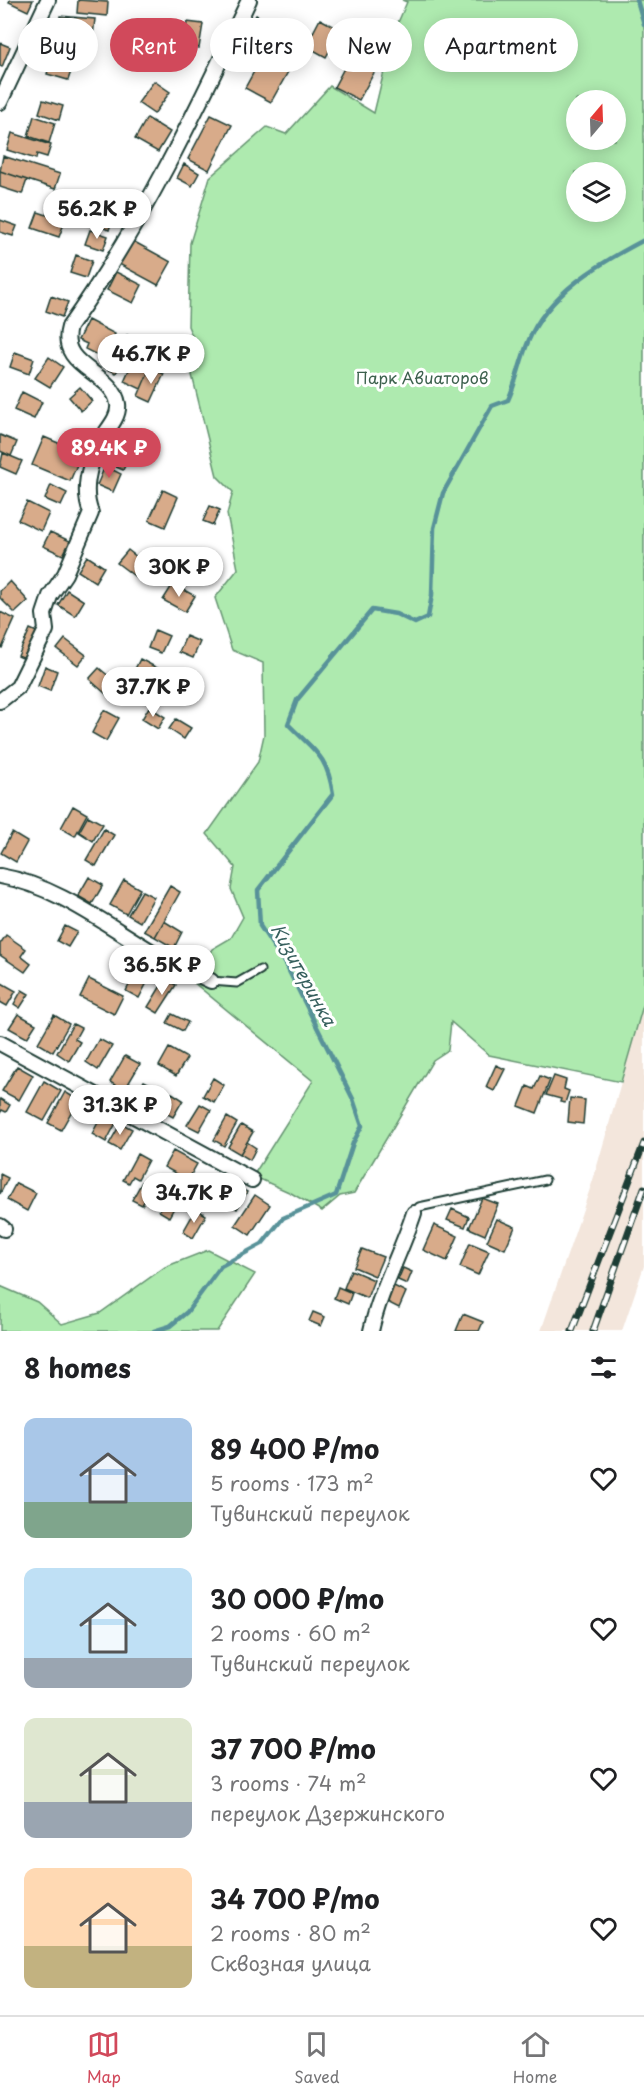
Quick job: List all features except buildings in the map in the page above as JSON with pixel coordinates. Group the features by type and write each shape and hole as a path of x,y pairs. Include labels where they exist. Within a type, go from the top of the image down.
{"street":[{"path":"0,102 48,0"},
{"path":"0,701 18,687 46,630 44,614 50,596 65,574 91,513 85,497 87,479 98,445 118,413 113,392 70,354 66,338 69,327 113,262 141,212 218,65 249,0"},
{"path":"0,876 22,879 59,897 163,958 212,981"},
{"path":"0,1043 252,1180"},
{"path":"371,1331 377,1305 402,1250 414,1213"}],"lane":[{"path":"212,981 237,983 260,970"},
{"path":"414,1213 419,1207 545,1180"}],"shaded area":[{"path":"644,1002 644,1266 622,1331 541,1331 593,1180"}],"green space":[{"name":"Парк Авиаторов","path":"402,0 644,0 644,1002 621,1082 489,1055 451,1022 448,1050 433,1060 354,1193 340,1196 322,1211 291,1193 253,1176 313,1081 193,982 212,949 231,938 243,917 231,889 235,867 207,834 258,762 264,735 263,663 232,650 215,598 238,569 227,514 233,492 217,476 191,371 202,359 188,326 190,243 210,177 267,127 286,134 330,86 374,113 384,72 412,72 412,18 400,18 407,2"},
{"path":"208,1250 255,1274 217,1331 0,1331 0,1286 37,1302 62,1324 100,1313 165,1267"}],"waterway":[{"name":"Кизитеринка","path":"637,0 644,24"},
{"name":"Кизитеринка","path":"154,1331 170,1326 187,1312 221,1266 262,1244 283,1218 336,1195 353,1143 362,1126 353,1099 287,967 260,926 258,890 333,794 323,761 288,724 297,700 372,610 396,614 415,623 428,617 432,595 434,528 443,493 492,406 508,400 525,349 537,325 561,295 577,282 610,259 644,240"}],"railway":[{"path":"572,1331 644,1143"},
{"path":"593,1331 644,1188"}]}
